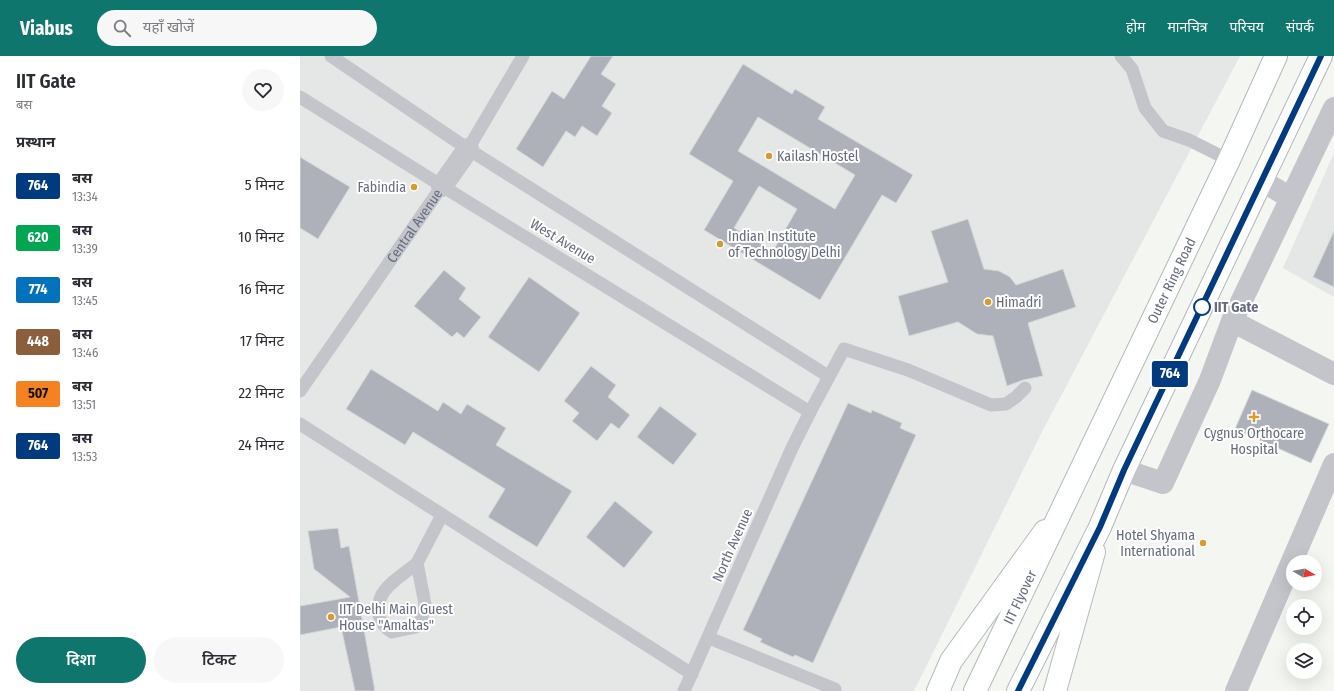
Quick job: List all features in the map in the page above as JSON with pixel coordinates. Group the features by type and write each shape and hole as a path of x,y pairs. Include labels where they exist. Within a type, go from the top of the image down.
{"main road":[{"name":"Outer Ring Road","path":"1065,504 1229,160 1276,56"},
{"path":"1018,691 1100,527 1124,470 1321,56"},
{"path":"938,691 951,661 1065,504"},
{"name":"IIT Flyover","path":"975,691 1065,504"},
{"path":"1054,691 1100,527"}],"street":[{"path":"1124,470 1163,483 1210,380 1232,321 1334,108"},
{"name":"Central Avenue","path":"442,186 468,148"},
{"path":"1262,181 1291,198"},
{"path":"1232,321 1334,374"},
{"path":"1236,691 1334,464"}],"lane":[{"name":"West Avenue","path":"331,56 468,148 828,376"},
{"name":"Central Avenue","path":"468,148 523,56"},
{"path":"1121,56 1133,62 1145,108 1163,131 1189,140 1229,160"},
{"name":"West Avenue","path":"300,97 810,412"},
{"name":"Central Avenue","path":"300,392 442,186"},
{"name":"North Avenue","path":"684,691 810,412 828,376 844,349 908,370 991,405 1006,404 1025,388"},
{"path":"300,424 692,674"},
{"path":"417,563 425,604 422,618 416,627 392,632 386,628 380,620 378,608 379,597 386,589 417,563 442,515"},
{"path":"709,638 835,689"}],"shaded area":[{"name":"Indian Institute of Technology Delhi","path":"300,56 1240,56 1042,432 914,691 300,691"},
{"path":"1334,153 1334,297 1283,268"}],"building":[{"path":"591,56 613,56 601,74 616,84 602,106 612,113 597,136 582,126 575,137 566,131 543,167 516,149 552,91 564,99"},
{"path":"743,64 792,94 795,89 825,107 818,119 913,175 896,203 882,195 820,300 704,230 733,181 689,154","holes":["758,117 855,175 835,209 738,151","759,186 797,209 773,251 734,228"]},
{"path":"300,157 350,187 318,239 300,228"},
{"path":"968,219 984,269 999,271 1010,277 1016,285 1063,269 1076,307 1028,323 1043,376 1023,380 1007,386 993,336 977,334 958,322 909,336 898,296 948,282 931,231"},
{"path":"1334,231 1334,287 1313,277"},
{"path":"444,270 466,288 459,299 481,317 464,338 457,332 452,337 414,306"},
{"path":"529,277 580,313 539,372 488,337"},
{"path":"591,366 616,385 608,397 630,415 619,429 611,423 597,441 572,421 579,413 564,401"},
{"path":"371,369 438,411 443,402 461,414 467,404 506,428 496,445 572,491 537,547 488,517 505,489 413,432 405,445 346,409"},
{"path":"1252,390 1329,424 1311,463 1235,429"},
{"path":"848,403 871,413 872,410 902,423 900,428 916,435 813,663 795,655 793,657 760,642 762,639 743,630"},
{"path":"660,406 697,434 673,465 637,437"},
{"path":"615,501 653,532 624,568 586,537"},
{"name":"IIT Delhi Main Guest House \"Amaltas\"","path":"338,528 341,548 349,546 375,691 355,691 341,627 300,635 300,606 350,597 314,569 308,531"}],"bus line":[{"name":"764","path":"1018,691 1100,527 1124,470 1321,56"}],"place":[{"name":"Kailash Hostel","path":"769,156"},
{"name":"Fabindia","path":"414,187"},
{"name":"Indian Institute of Technology Delhi","path":"720,244"},
{"name":"Himadri","path":"988,302"},
{"name":"IIT Gate","path":"1202,307"},
{"name":"Cygnus Orthocare Hospital","path":"1254,417"},
{"name":"Hotel Shyama International","path":"1203,543"},
{"name":"IIT Delhi Main Guest House \"Amaltas\"","path":"331,617"}]}
